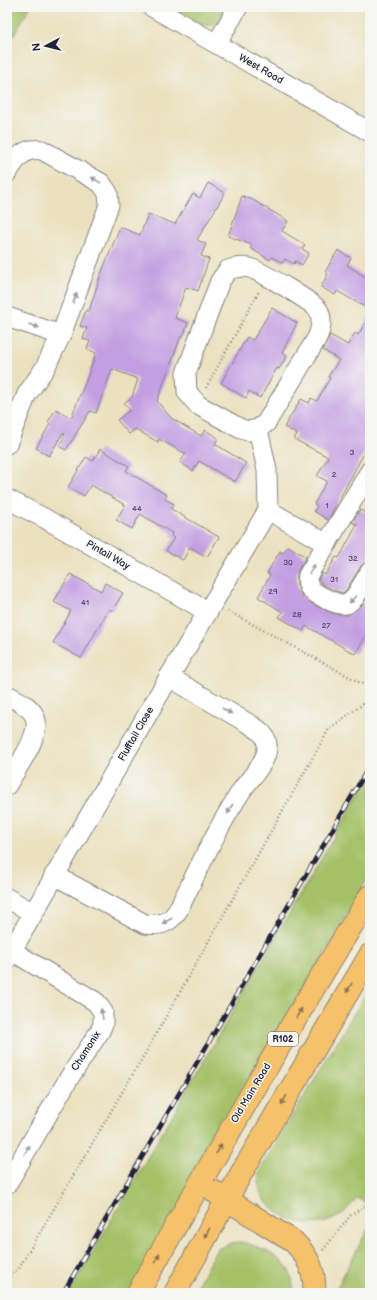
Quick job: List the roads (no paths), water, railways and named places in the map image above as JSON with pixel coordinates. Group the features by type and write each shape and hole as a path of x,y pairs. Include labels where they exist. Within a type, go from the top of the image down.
{"main road":[{"name":"Old Main Road","path":"138,1293 199,1183 325,968 370,896"},
{"name":"R102","path":"175,1293 226,1199 370,955"},
{"path":"199,1183 294,1242 304,1252 310,1264 314,1276 314,1293"}],"street":[{"name":"West Road","path":"152,7 370,132"},
{"path":"217,43 238,7"},
{"path":"7,173 21,154 31,150 42,150 100,183 108,193 109,205 107,215 61,335 45,368 28,394 7,444"},
{"path":"241,267 249,268 267,276 314,305 318,310 321,326 317,338 266,423 258,429 248,431 234,426 198,404 187,392 186,373 223,276 228,270 241,267"},
{"path":"7,317 61,335"},
{"path":"258,429 267,470 268,510 326,544"},
{"path":"370,471 308,575 307,582 313,590 336,604 347,604 355,597 370,572"},
{"name":"Pintail Way","path":"7,499 211,607"},
{"name":"Flufftail Close","path":"10,955 54,875 268,510"},
{"path":"54,875 145,924 154,926 167,923 173,919 229,811 261,762 268,746 266,738 261,732 251,725 169,677"},
{"path":"7,695 29,708 34,713 37,725 33,739 7,784"},
{"path":"7,898 33,913"},
{"name":"Chamonix","path":"7,1184 69,1078 100,1031 103,1017 101,1008 96,1002 10,955"}],"railway":[{"path":"63,1293 370,765"}]}
